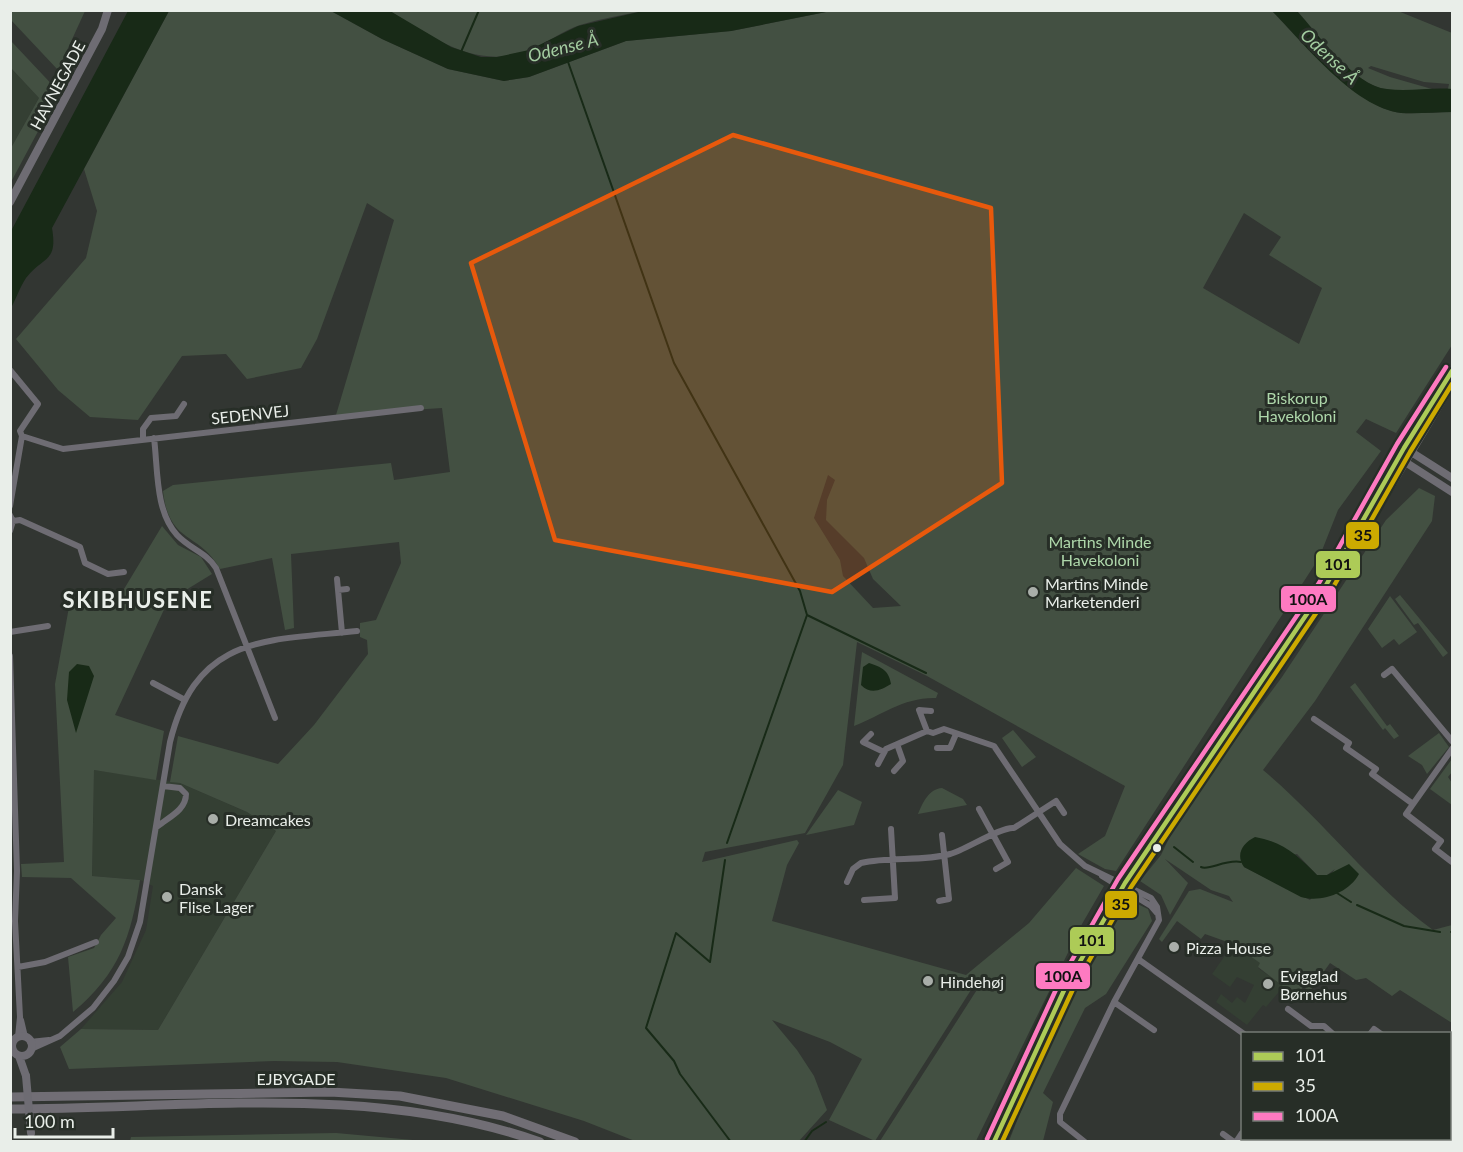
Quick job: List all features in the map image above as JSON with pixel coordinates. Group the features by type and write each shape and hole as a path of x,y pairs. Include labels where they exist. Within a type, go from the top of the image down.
{"main road":[{"path":"994,1141 1066,986 1123,887 1325,587 1402,460 1404,448 1452,371"},
{"path":"1402,460 1413,453 1452,384"},
{"name":"EJBYGADE","path":"10,1097 330,1092 400,1096 503,1116 575,1142"},
{"name":"EJBYGADE","path":"10,1109 340,1104 442,1115 477,1122 540,1142"}],"street":[{"name":"HAVNEGADE","path":"10,202 102,29 108,10"},
{"path":"10,370 13,379 38,404 20,431 22,436 10,506"},
{"path":"143,439 143,429 151,418 176,416 184,404"},
{"name":"SEDENVEJ","path":"22,436 63,449 422,408"},
{"path":"154,438 163,512 166,520 179,537 211,560 275,718"},
{"path":"1404,448 1452,478"},
{"path":"1402,460 1452,492"},
{"path":"10,531 12,518 20,520 80,547 85,562 108,574 124,572"},
{"path":"337,579 342,633"},
{"path":"338,590 347,589"},
{"path":"10,632 48,626"},
{"path":"20,1047 52,1040 93,1008 114,981 128,957 140,922 176,717 185,700 210,667 247,645 266,640 357,631"},
{"path":"10,656 17,871 13,919 18,967 20,1047 26,1076 31,1137"},
{"path":"1384,675 1392,669 1452,741"},
{"path":"153,683 185,700"},
{"path":"927,731 919,710 931,711"},
{"path":"1314,719 1349,743 1346,748 1376,769 1372,774 1413,804"},
{"path":"878,764 884,752 927,731 933,733 944,729 994,746 1060,844 1072,857 1123,887 1151,898 1157,907 1159,920 1114,1002 1059,1114 1060,1122 1085,1142"},
{"path":"871,734 863,742 884,752"},
{"path":"937,748 950,748 956,734"},
{"path":"894,771 903,761 897,744"},
{"path":"1452,749 1406,814 1441,841 1435,849 1452,862"},
{"path":"158,826 182,807 186,801 186,794 180,788 163,786"},
{"path":"847,882 853,868 861,863 892,858 944,855 994,836 1039,813 1056,801 1064,813"},
{"path":"979,809 1008,862 996,869"},
{"path":"864,900 895,898 891,829"},
{"path":"939,901 949,899 942,835"},
{"path":"18,967 45,962 96,942"},
{"path":"1138,959 1241,1032"},
{"path":"1114,1002 1154,1030"},
{"path":"1288,1009 1311,1026 1324,1026 1331,1032"},
{"path":"1223,1134 1235,1142"}],"highlighted area":[{"path":"733,135 991,208 1002,483 832,592 555,540 471,263"}],"shaded area":[{"path":"11,68 39,98 11,148"},
{"path":"94,770 180,783 247,812 276,831 158,1030 81,1029 122,982 146,930 153,886 140,880 92,876"},
{"name":"Evigglad Børnehus","path":"1233,944 1261,963 1258,968 1284,986 1266,1007 1263,1005 1247,1025 1216,1002 1221,994 1232,1003 1237,997 1245,1003 1254,985 1237,977 1230,987 1212,974"}],"green space":[{"path":"11,10 85,11 58,70 11,20"},
{"path":"169,11 331,11 382,39 448,69 504,81 529,77 626,41 731,31 831,11 1272,11 1331,72 1366,99 1401,113 1452,112 1452,345 1396,433 1366,419 1356,432 1381,451 1338,510 1319,558 1116,871 1105,869 1078,854 1105,836 1125,786 927,676 857,642 843,765 805,833 705,852 702,862 797,840 799,843 787,865 772,921 966,975 1029,923 1076,868 1104,886 1082,924 976,1141 880,1141 980,985 976,982 875,1141 829,1120 862,1059 830,1042 772,1020 797,1050 814,1076 827,1110 799,1141 635,1141 584,1121 446,1078 337,1062 274,1061 69,1069 60,1047 81,1029 158,1030 276,831 247,812 180,783 170,782 178,736 278,764 314,725 368,654 367,640 360,637 360,623 376,620 401,563 399,542 291,554 294,628 285,630 272,558 220,569 203,548 171,521 163,491 173,485 391,463 394,480 450,472 442,408 336,415 394,220 367,203 317,339 301,368 247,379 226,354 182,356 138,420 90,417 58,390 16,339 86,258 97,211 84,169","holes":["1244,213 1281,237 1269,255 1322,288 1299,344 1203,288","828,475 835,480 827,500 826,520 864,558 873,579 901,606 873,608 843,576 840,560 814,518"]},
{"path":"390,11 643,11 580,25 530,50 492,57 474,54 439,41"},
{"path":"1297,11 1398,11 1452,33 1452,89 1448,89 1449,84 1424,82 1371,66 1368,68 1432,89 1396,90 1372,85 1348,68"},
{"path":"11,41 59,92 11,182 11,148 39,98 11,68"},
{"path":"1419,488 1435,496 1432,521 1315,701 1263,770 1410,912 1433,930 1452,925 1452,1023 1400,990 1392,996 1366,978 1356,980 1330,963 1310,991 1303,987 1296,996 1258,967 1260,963 1233,944 1205,934 1201,939 1177,921 1162,942 1159,939 1189,891 1200,889 1233,902 1229,896 1211,890 1165,859 1188,883 1170,915 1161,895 1140,881 1161,855 1174,828 1213,770 1282,677 1386,520","holes":["1297,854 1317,875 1327,875 1335,869 1310,900 1244,867"]},
{"path":"162,526 178,545 201,557 212,574 168,601 115,715 164,731 156,780 94,770 92,876 140,880 127,937 112,969 89,998 73,1012 68,957 94,948 101,935 116,918 71,878 22,877 21,864 64,862 55,684 71,596 115,604"},
{"path":"1400,595 1448,653 1443,657 1418,623 1414,625 1395,599"},
{"path":"1390,596 1417,632 1399,645 1394,639 1382,648 1368,629"},
{"path":"862,652 938,693 936,698 914,700 854,726"},
{"path":"1355,683 1387,726 1390,724 1399,736 1394,739 1385,728 1383,730 1350,687"},
{"path":"1013,730 1036,757 1022,767 1002,738"},
{"path":"1439,733 1449,747 1427,774 1422,765 1408,756"},
{"path":"1452,759 1452,772 1448,777 1452,783 1452,805 1430,789"},
{"path":"942,788 963,799 967,805 918,814 930,794"},
{"path":"838,790 862,802 854,825 806,835"},
{"path":"1129,900 1148,909 1152,921 1106,994 1085,1008 1043,1093 1053,1102 1043,1141 1009,1141 1068,1007"},
{"path":"336,1133 424,1141 130,1141 131,1137"}],"water":[{"path":"128,11 169,11 52,228 51,253 26,278 11,308 11,231"},
{"name":"Odense Å","path":"331,11 390,11 451,47 481,57 497,57 529,50 578,26 643,11 831,11 731,31 626,41 529,77 504,81 448,69 382,39"},
{"name":"Odense Å","path":"1272,11 1297,11 1350,69 1375,86 1395,90 1452,89 1452,112 1401,113 1383,108 1365,99 1330,72"},
{"path":"869,663 884,670 891,684 880,690 872,691 861,685 863,667"},
{"path":"77,664 89,666 94,676 76,733 67,700 69,672"},
{"path":"1255,837 1282,846 1297,856 1317,875 1327,875 1349,864 1359,874 1349,886 1334,895 1317,899 1301,897 1244,867 1240,853 1247,842"}],"waterway":[{"path":"461,52 479,10"},
{"name":"Odense Å","path":"567,59 674,363 800,591 807,615 727,843"},
{"path":"807,615 926,673"},
{"path":"1174,847 1193,862"},
{"path":"725,860 710,962 676,933 646,1028 674,1061 680,1074 731,1142"},
{"path":"1201,867 1241,862"},
{"path":"1337,893 1351,902"},
{"path":"1357,905 1404,926 1440,932"},
{"path":"804,1142 812,1131 826,1122"}],"transit line":[{"name":"100A","path":"987,1139 1059,983 1118,879 1319,583 1397,444 1446,367"},
{"name":"101","path":"994,1142 1066,986 1125,883 1325,587 1404,448 1452,371"},
{"name":"35","path":"1002,1142 1073,989 1131,887 1331,591 1410,452 1452,384"}],"place":[{"name":"Martins Minde Marketenderi","path":"1033,592"},
{"name":"Dreamcakes","path":"213,819"},
{"name":"Dansk Flise Lager","path":"167,897"},
{"name":"Pizza House","path":"1174,947"},
{"name":"Hindehøj","path":"928,981"},
{"name":"Evigglad Børnehus","path":"1268,984"}],"district":[{"name":"SKIBHUSENE","path":"138,599"}],"park label":[{"name":"Biskorup Havekoloni","path":"1297,406"},
{"name":"Martins Minde Havekoloni","path":"1100,550"}]}
